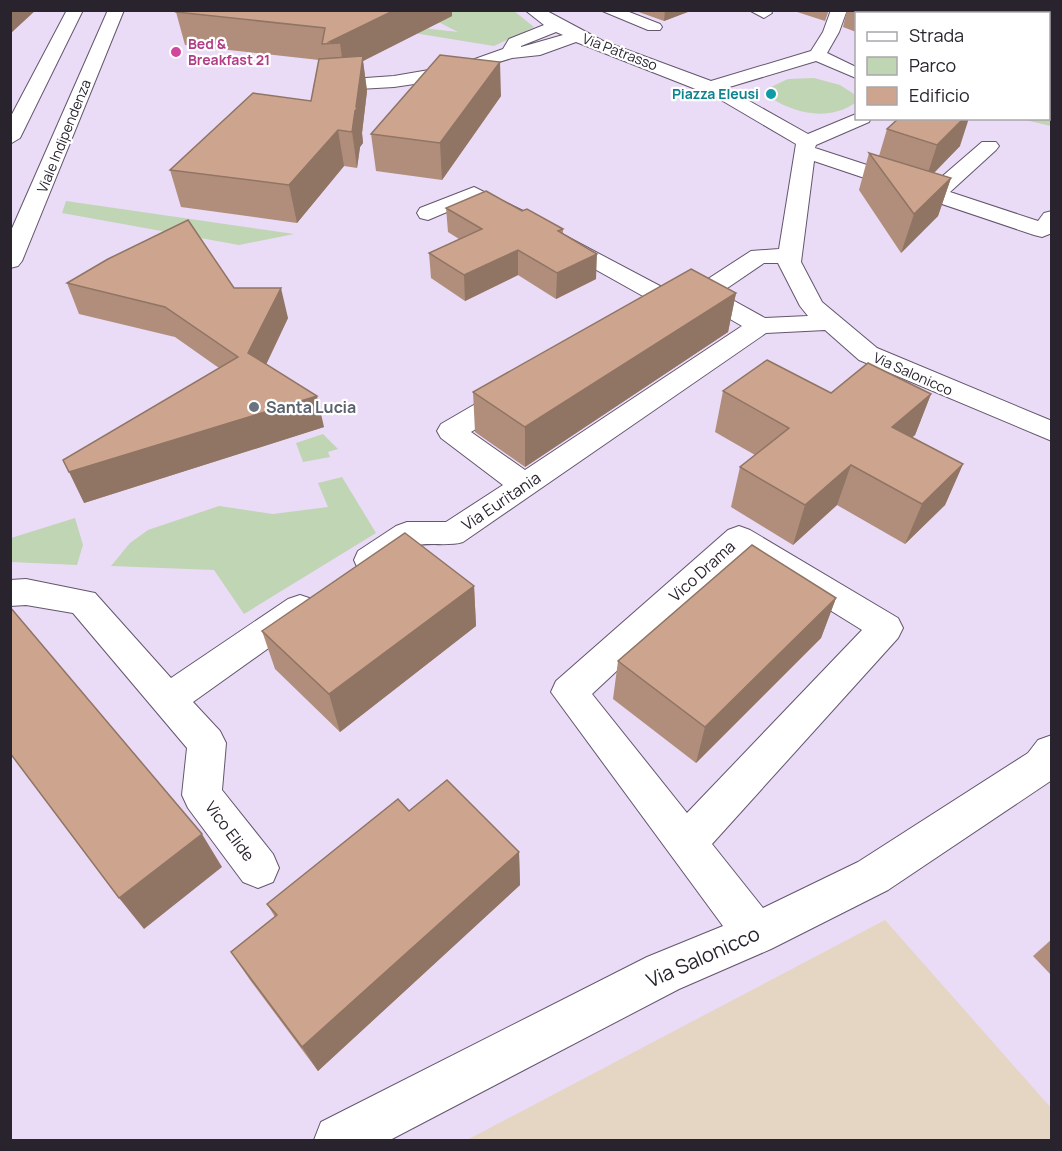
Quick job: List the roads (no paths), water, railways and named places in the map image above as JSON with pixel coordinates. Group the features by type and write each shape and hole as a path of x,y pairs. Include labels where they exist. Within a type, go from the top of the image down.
{"street":[{"path":"10,138 75,10"},
{"name":"Viale Indipendenza","path":"10,261 18,231 116,10"},
{"name":"Via Patrasso","path":"533,10 576,36 709,87"},
{"path":"608,10 654,27"},
{"path":"709,87 817,55 831,32 839,10"},
{"path":"509,52 515,43 558,25"},
{"path":"323,86 376,85 432,76 509,52 534,51 576,36"},
{"path":"817,55 855,74"},
{"path":"709,87 759,111 805,146 934,195 1042,230 1052,218"},
{"path":"805,146 858,120"},
{"name":"Via Salonicco","path":"805,146 789,262 812,306 868,354 1052,432"},
{"path":"934,195 989,146"},
{"path":"428,213 474,193 668,300"},
{"path":"639,318 668,300 703,293 759,256 790,256"},
{"path":"703,293 760,326 830,322"},
{"name":"Via Euritania","path":"350,574 407,534 452,534 760,326"},
{"path":"524,485 451,431 530,384"},
{"name":"Vico Drama","path":"686,843 886,628 739,538 569,692 756,934"},
{"path":"10,593 26,592 83,602 168,700 321,594"},
{"name":"Vico Elide","path":"168,700 207,743 202,795 258,868"},
{"name":"Via Salonicco","path":"339,1140 663,973 756,934 873,876 1042,765 1052,752"}],"place":[{"name":"Bed & Breakfast 21","path":"176,52"},
{"name":"Piazza Eleusi","path":"771,94"},
{"name":"Santa Lucia","path":"254,407"}]}
